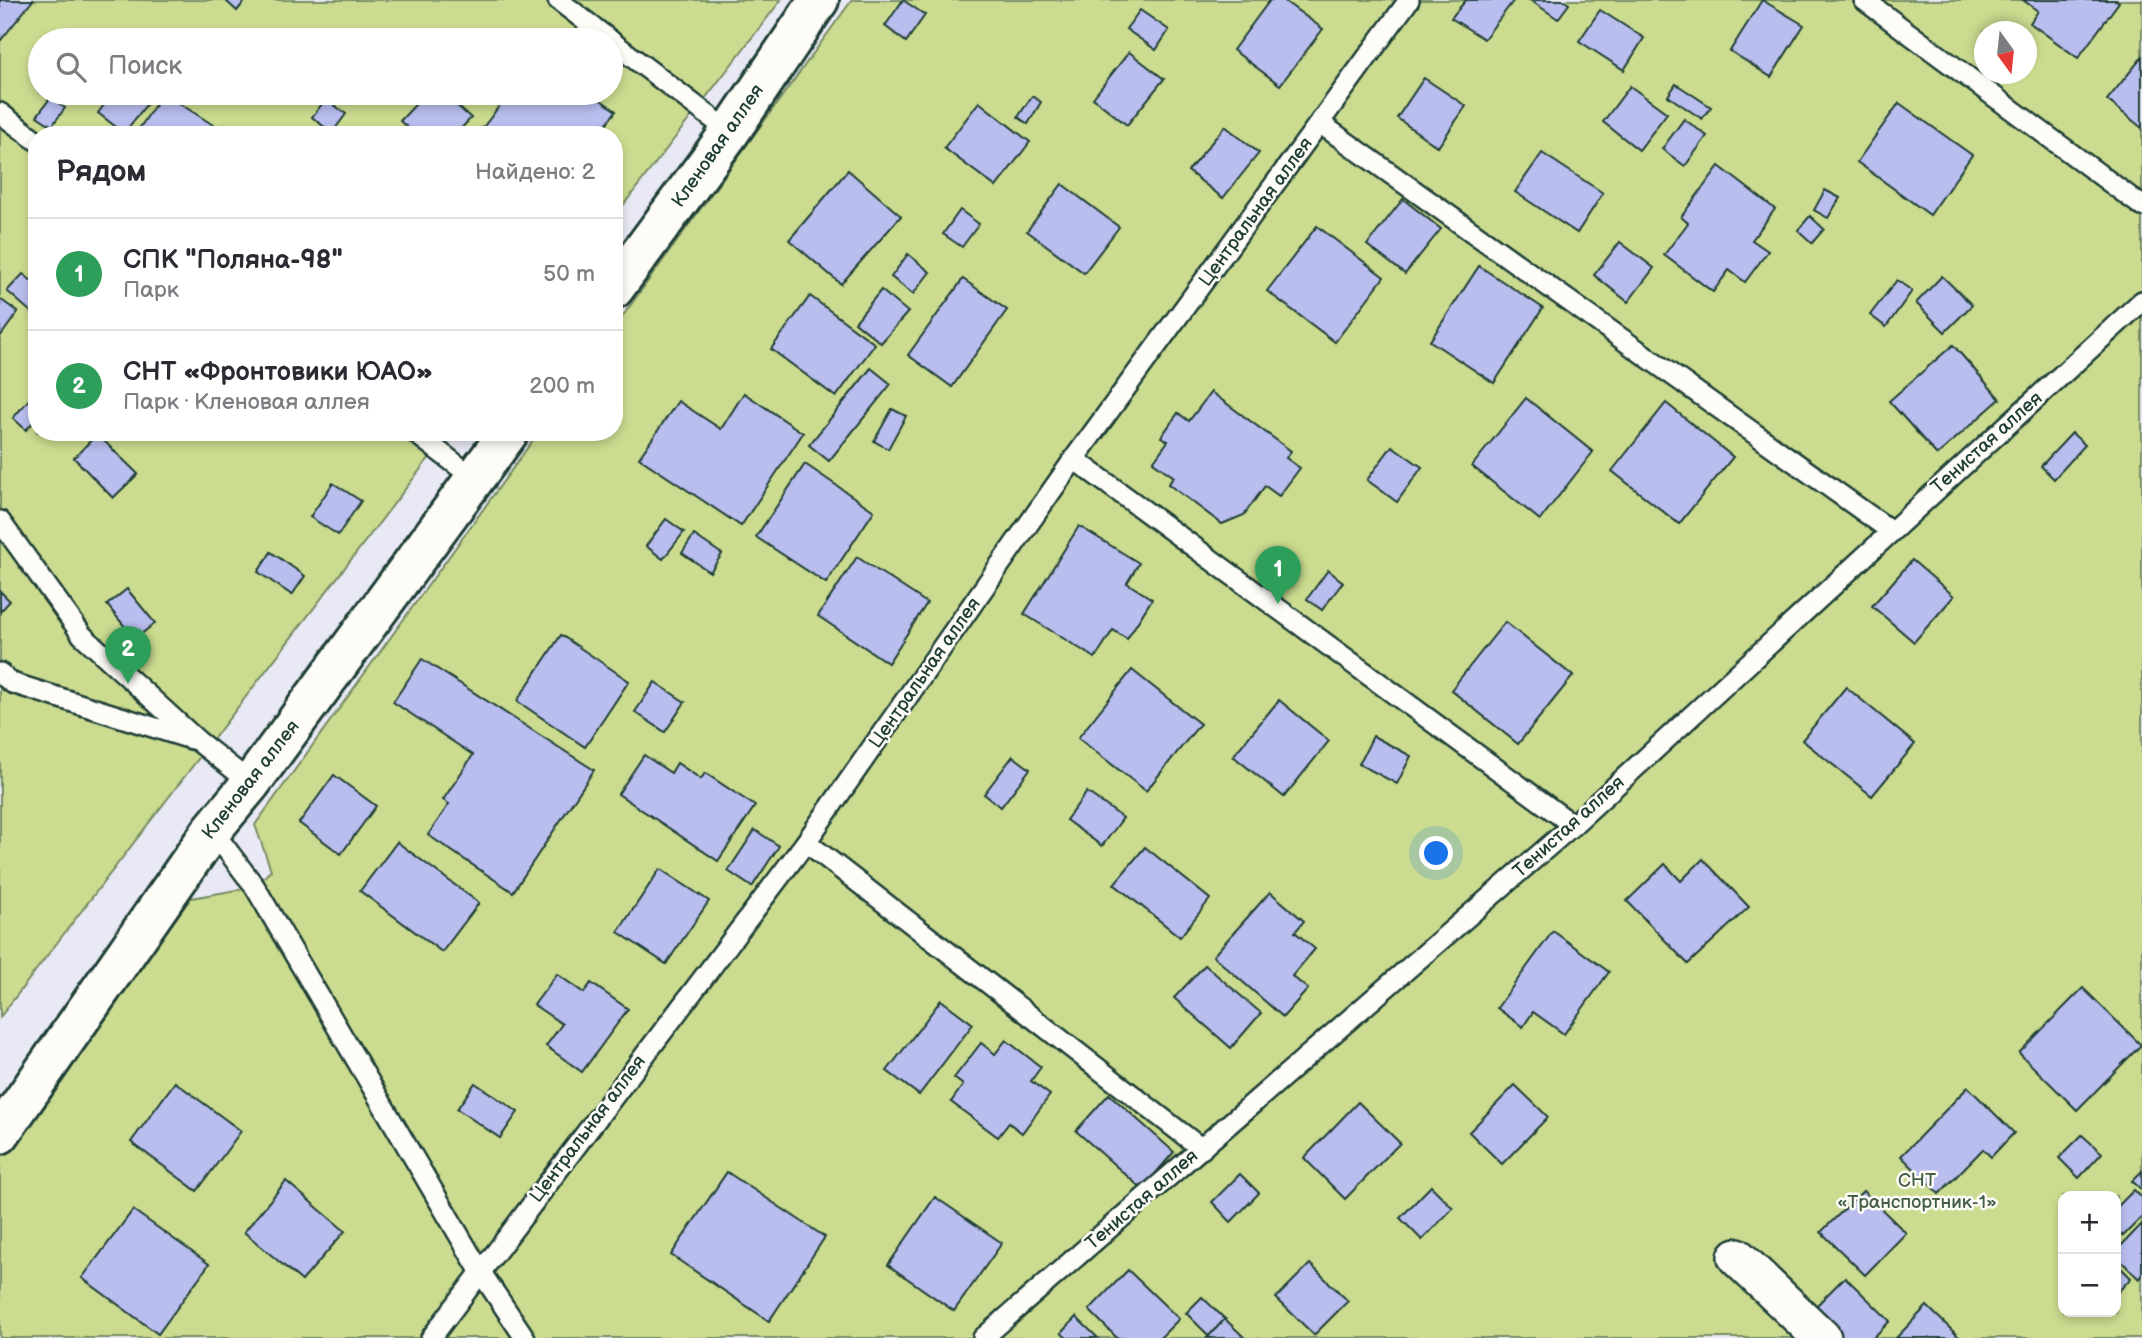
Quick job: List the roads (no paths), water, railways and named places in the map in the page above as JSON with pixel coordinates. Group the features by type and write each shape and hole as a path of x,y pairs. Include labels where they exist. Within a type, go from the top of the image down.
{"street":[{"name":"Кленовая аллея","path":"623,277 730,132 819,0"},
{"name":"Кленовая аллея","path":"0,1134 212,830 251,783 502,441"},
{"path":"1737,1257 1822,1338"}],"lane":[{"path":"558,0 594,28"},
{"name":"Центральная аллея","path":"431,1338 806,842 1074,459 1409,0"},
{"path":"1864,0 2142,206"},
{"path":"623,51 730,132"},
{"path":"0,113 28,134"},
{"path":"1321,124 1891,531"},
{"name":"Тенистая аллея","path":"983,1338 1573,825 2142,301"},
{"path":"426,441 475,479"},
{"path":"1074,459 1573,825"},
{"path":"0,521 82,635 199,742 251,783"},
{"path":"0,673 12,683 199,742"},
{"path":"212,830 255,887 480,1271 525,1338"},
{"path":"806,842 1202,1149"}],"place":[{"name":"СПК \"Поляна-98\"","path":"1278,604"},
{"name":"СНТ «Фронтовики ЮАО»","path":"128,684"}],"park label":[{"name":"СНТ «Транспортник-1»","path":"1917,1191"}]}
